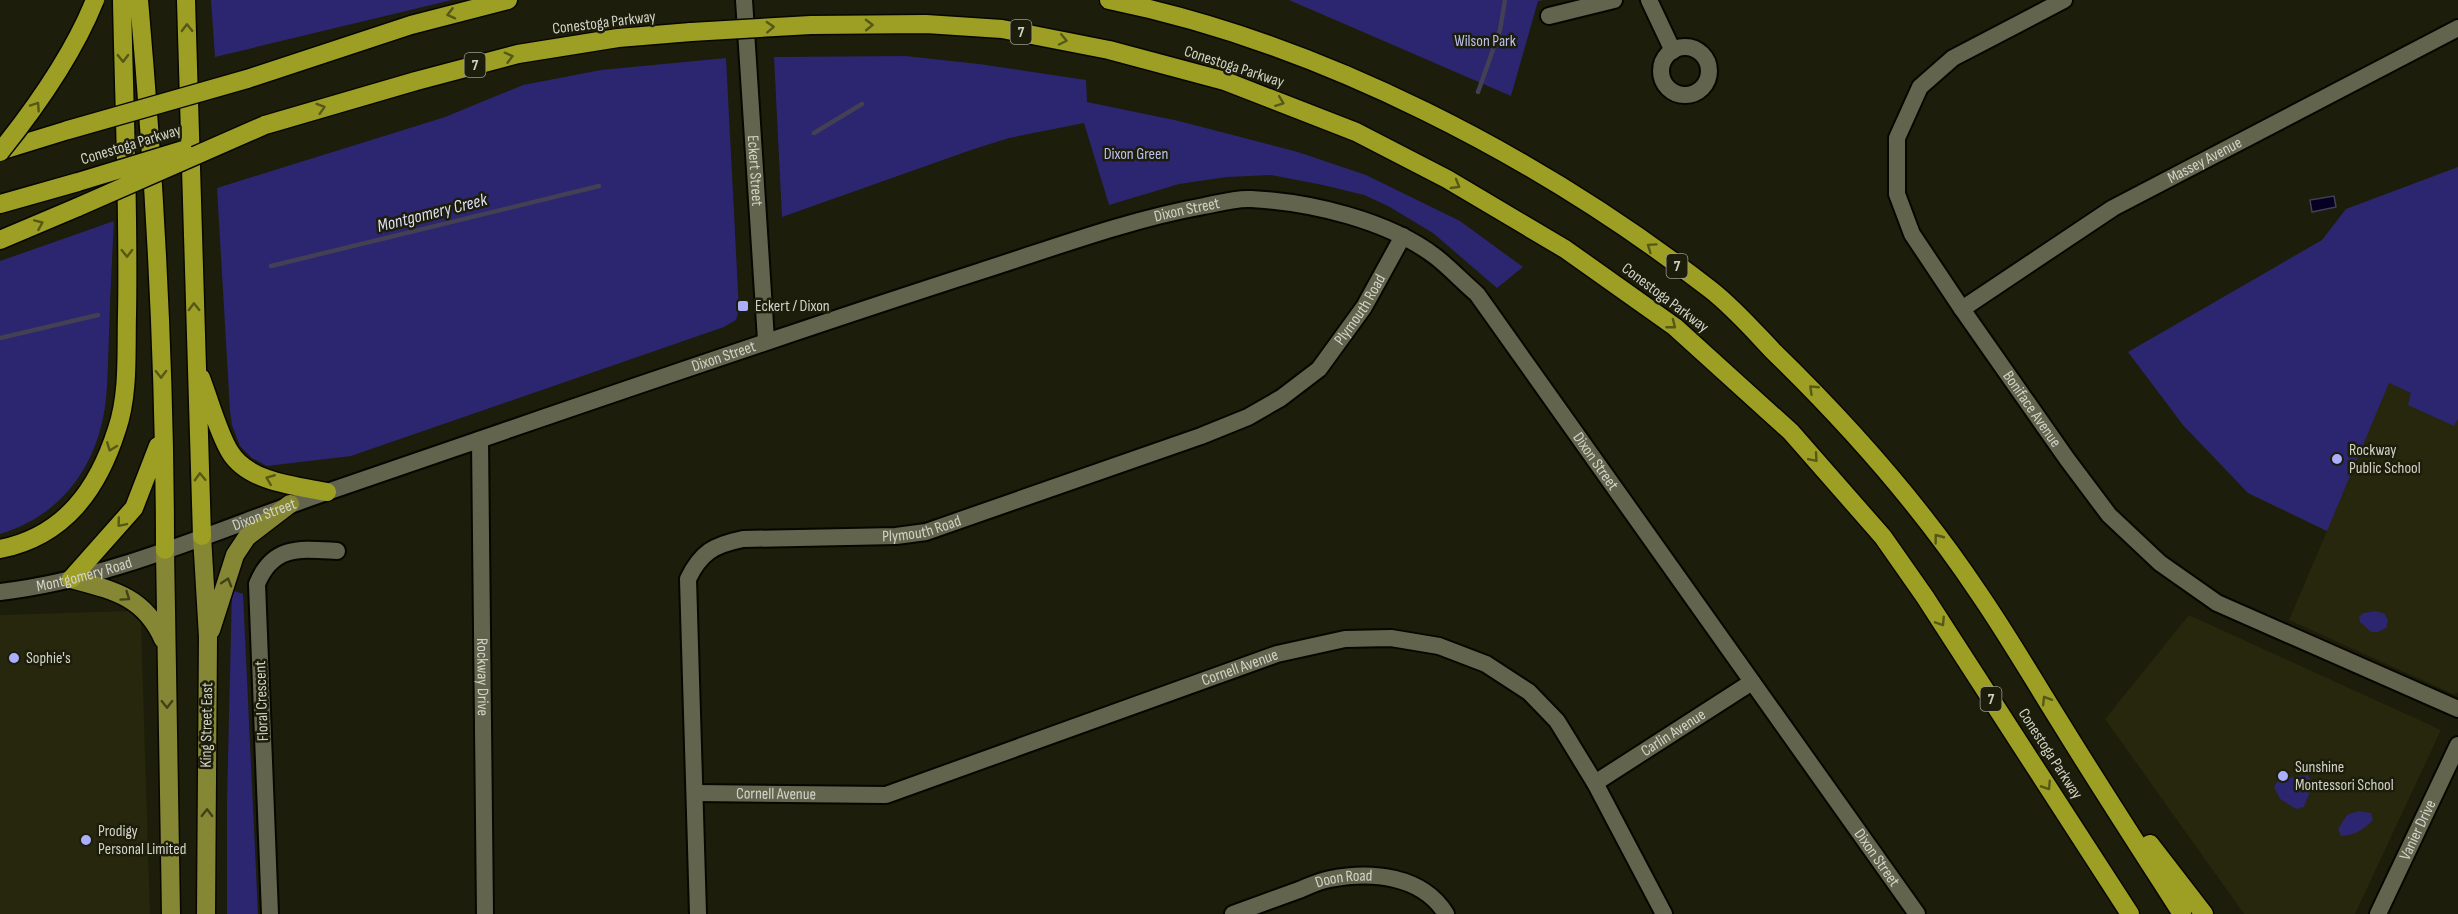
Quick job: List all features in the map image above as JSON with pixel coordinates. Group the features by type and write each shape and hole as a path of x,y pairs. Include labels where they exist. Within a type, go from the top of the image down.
{"highway":[{"path":"0,152 37,106 88,17 95,0"},
{"path":"0,549 19,545 37,537 69,516 91,486 105,461 118,426 123,390 128,276 122,0"},
{"path":"139,0 158,253 165,550"},
{"path":"186,0 202,536"},
{"name":"Conestoga Parkway","path":"0,152 68,130 247,79 411,25 508,0"},
{"name":"Conestoga Parkway","path":"1108,0 1149,8 1269,45 1385,92 1487,143 1594,207 1714,292 1826,402 1919,512 1978,591 2182,914"},
{"name":"Conestoga Parkway","path":"0,204 416,81 518,54 618,38 811,25 926,24 1002,29 1109,50 1225,81 1356,132 1447,179 1565,249 1675,327 1791,432 1883,537 1925,597 2130,914"},
{"path":"0,240 265,125"},
{"path":"196,365 230,452 241,465 272,482 327,492"},
{"path":"71,579 134,508 162,433"},
{"path":"2077,750 2204,914"}],"main road":[{"path":"208,637 235,555 248,537 291,504"},
{"name":"King Street East","path":"202,536 208,637 206,914"},
{"path":"165,550 171,914"},
{"path":"71,579 117,591 132,601 155,621 166,646"}],"street":[{"name":"Eckert Street","path":"744,0 766,340"},
{"path":"1549,16 1614,0"},
{"path":"1649,0 1672,51"},
{"name":"Boniface Avenue","path":"2064,0 1953,58 1920,87 1897,138 1897,194 1912,234 2067,459 2109,514 2160,563 2217,603 2458,709"},
{"name":"Massey Avenue","path":"1962,309 2113,208 2458,28"},
{"name":"Dixon Street","path":"165,550 291,504 766,340 1171,212 1246,198 1298,204 1355,218 1403,236 1435,256 1477,294 1917,914"},
{"name":"Plymouth Road","path":"698,914 688,579 696,563 706,553 721,544 743,539 896,536 926,532 1201,436 1248,417 1281,399 1319,369 1364,307 1403,236"},
{"name":"Rockway Drive","path":"480,440 485,914"},
{"name":"Floral Crescent","path":"270,914 257,584 262,571 296,548 338,550"},
{"name":"Montgomery Road","path":"0,592 71,579 165,550"},
{"name":"Cornell Avenue","path":"695,793 886,795 1277,654 1345,639 1391,638 1439,646 1486,664 1529,692 1557,721 1595,783 1664,914"},
{"name":"Carlin Avenue","path":"1595,783 1752,682"},
{"name":"Vanier Drive","path":"2378,914 2458,745"},
{"name":"Doon Road","path":"1233,914 1329,879 1379,876 1406,882 1425,890 1438,900 1446,914"}],"shaded area":[{"name":"Rockway Public School","path":"2458,167 2458,693 2453,694 2289,620 2327,531 2248,493 2183,425 2128,352 2322,240 2346,209"},
{"path":"2334,196 2336,207 2312,212 2310,200"},
{"path":"129,611 141,623 150,914 0,914 0,615"},
{"name":"Sunshine Montessori School","path":"2189,615 2441,730 2355,914 2244,914 2105,719"}],"green space":[{"path":"211,0 452,0 215,57"},
{"name":"Wilson Park","path":"1289,0 1544,0 1538,1 1511,96"},
{"name":"Dixon Green","path":"905,56 1086,80 1087,102 1179,121 1298,152 1366,175 1460,221 1523,267 1497,288 1433,233 1388,206 1364,195 1271,175 1227,177 1179,184 1109,205 1084,123 1009,138 782,217 774,57"},
{"path":"726,58 739,310 736,320 724,327 351,456 267,466 252,458 240,446 232,425 230,411 217,188 445,117 523,85 601,70"},
{"name":"Rockway Public School","path":"2458,167 2458,419 2454,426 2408,405 2411,393 2389,383 2327,531 2248,493 2183,425 2128,352 2322,240 2346,209"},
{"path":"114,221 107,391 102,423 95,445 74,484 59,500 42,514 0,534 0,261"},
{"path":"232,590 243,594 258,914 227,914"},
{"path":"2376,611 2385,614 2388,621 2386,628 2378,632 2371,632 2360,622 2359,617 2363,613"},
{"path":"2308,775 2313,784 2304,807 2296,809 2280,799 2274,787 2279,779"},
{"path":"2358,811 2371,813 2373,820 2358,831 2341,836 2338,829 2347,815"}],"waterway":[{"path":"1478,92 1500,30 1505,0"},
{"name":"Montgomery Creek","path":"814,133 862,104"},
{"name":"Montgomery Creek","path":"271,266 599,186"},
{"name":"Montgomery Creek","path":"0,338 98,315"}],"place":[{"name":"Eckert / Dixon","path":"743,306"},
{"name":"Rockway Public School","path":"2337,459"},
{"name":"Sophie's","path":"14,658"},
{"name":"Sunshine Montessori School","path":"2283,776"},
{"name":"Prodigy Personal Limited","path":"86,840"}]}
